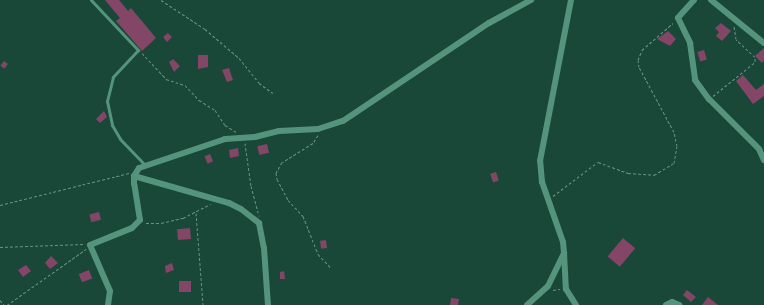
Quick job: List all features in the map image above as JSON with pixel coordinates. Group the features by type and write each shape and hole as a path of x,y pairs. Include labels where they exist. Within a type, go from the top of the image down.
{"street":[{"path":"108,305 110,291 90,244 132,228 140,220 135,174 144,164 225,139 244,138 278,130 318,128 354,115 447,51 531,0"},
{"path":"571,0 540,161 540,171 548,200 563,242 566,289 576,305"},
{"path":"694,0 678,18 690,43 695,80 709,100 752,141 764,160"},
{"path":"711,0 764,43"},
{"path":"135,174 241,209 259,223 264,248 268,305"},
{"path":"527,305 544,290 564,253"},
{"path":"666,305 672,302 679,305"}],"lane":[{"path":"90,0 138,50 113,77 107,101 112,125 120,139 144,164"}],"path":[{"path":"160,0 210,33 239,58 259,84 273,93"},
{"path":"548,200 598,162 628,173 649,175 662,173 674,163 677,146 674,132 664,108 639,67 638,60 642,50 678,18"},
{"path":"709,100 755,62 754,57 736,39 735,21"},
{"path":"138,50 166,79 185,85 199,100 215,110 225,125 244,138 251,186 258,209 259,223"},
{"path":"318,128 313,143 282,162 276,173 277,179 288,200 303,216 318,254 330,267"},
{"path":"0,205 135,174"},
{"path":"140,220 147,223 161,223 196,213 217,201"},
{"path":"196,213 203,305"},
{"path":"0,247 90,244"},
{"path":"7,305 90,244"},
{"path":"544,290 566,289"},
{"path":"0,300 4,305"}],"building":[{"path":"105,0 119,0 128,11 131,8 156,38 142,51 116,21 120,18"},
{"path":"721,23 731,31 722,41 716,36 719,32 715,28"},
{"path":"668,31 676,39 670,46 657,39"},
{"path":"168,33 172,37 167,42 163,37"},
{"path":"764,48 764,60 762,63 755,56"},
{"path":"704,50 707,60 700,62 697,52"},
{"path":"198,55 208,55 208,67 198,69"},
{"path":"173,59 180,66 174,72 169,62"},
{"path":"4,61 8,64 4,69 0,66"},
{"path":"229,68 233,80 227,82 222,70"},
{"path":"743,75 756,90 764,84 764,96 753,104 736,81"},
{"path":"104,111 107,117 100,123 96,119"},
{"path":"267,144 269,153 259,155 257,146"},
{"path":"238,148 239,156 230,158 229,150"},
{"path":"210,154 213,161 208,164 204,156"},
{"path":"496,172 499,181 493,182 490,174"},
{"path":"99,212 101,220 91,222 89,214"},
{"path":"190,228 191,239 178,240 177,229"},
{"path":"623,238 635,248 620,267 608,256"},
{"path":"326,240 327,248 321,249 320,241"},
{"path":"51,256 58,263 50,269 45,263"},
{"path":"172,263 174,270 166,273 165,266"},
{"path":"26,265 31,271 23,277 18,270"},
{"path":"89,270 92,278 82,282 79,274"},
{"path":"284,271 285,279 280,279 280,272"},
{"path":"179,281 191,281 191,292 179,292"},
{"path":"687,290 696,297 691,302 683,295"},
{"path":"708,297 718,305 702,305"},
{"path":"451,298 459,299 458,305 450,305"}]}
